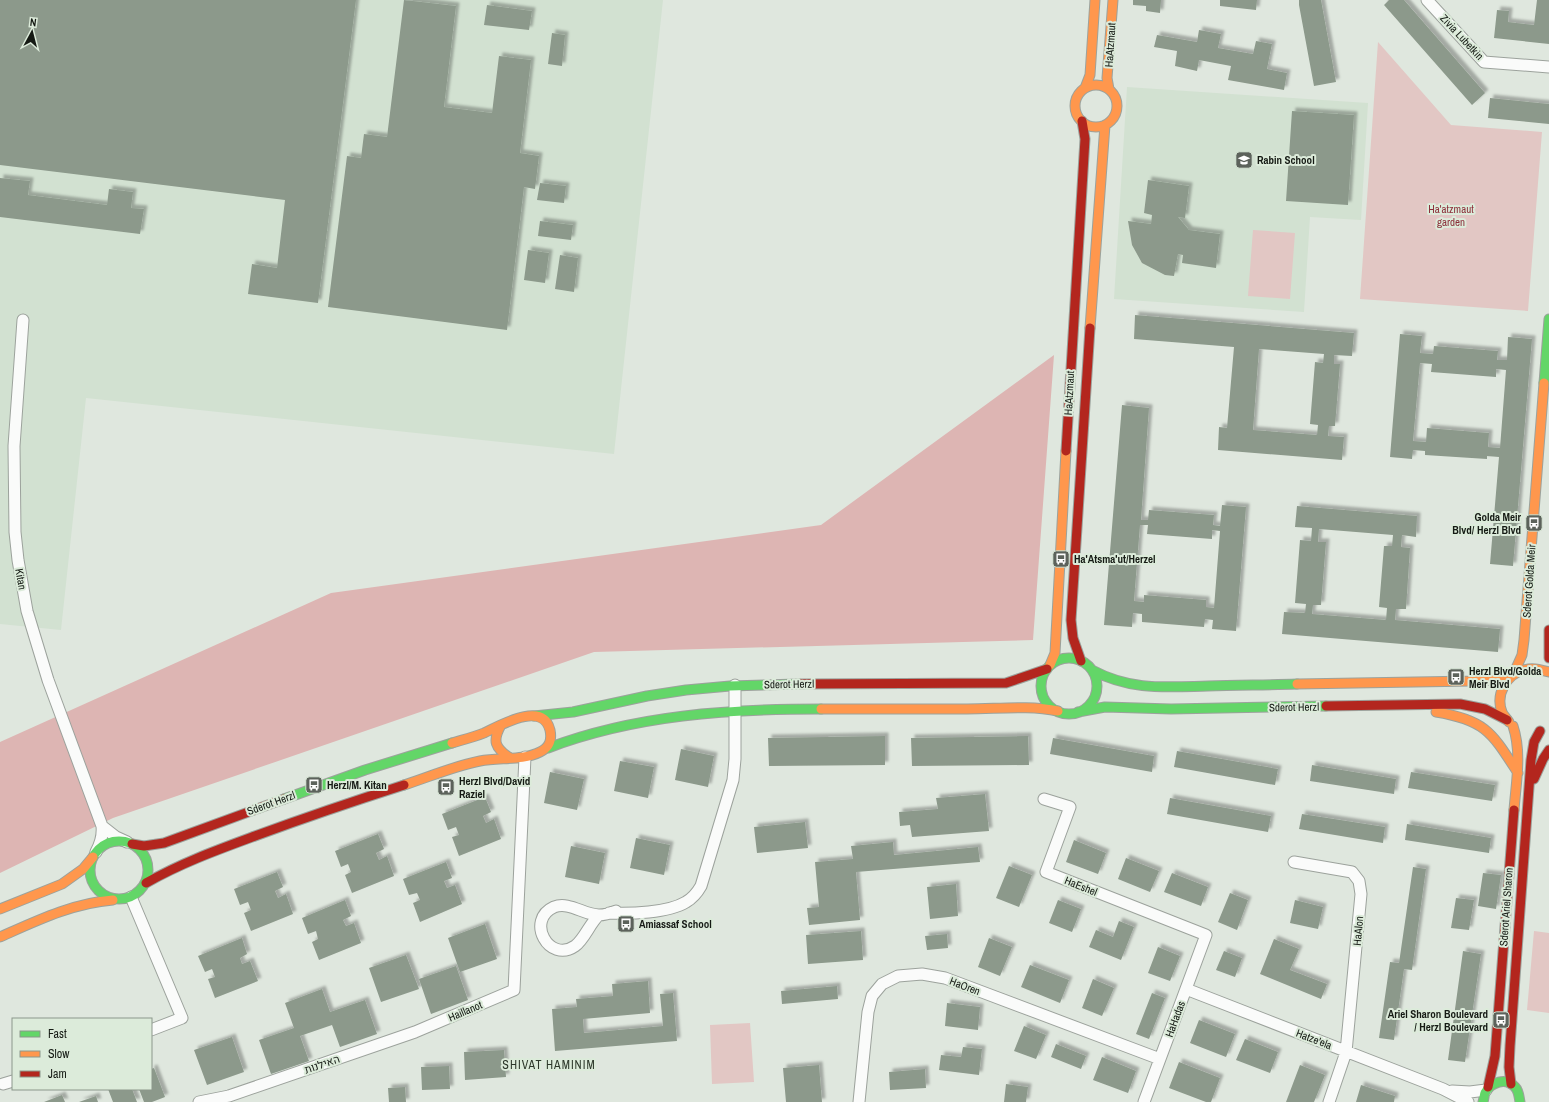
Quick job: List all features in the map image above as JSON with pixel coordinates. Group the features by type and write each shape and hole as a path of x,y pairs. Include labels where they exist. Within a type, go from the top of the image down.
{"main road":[{"name":"HaAtzmaut","path":"1085,88 1090,75 1095,0"},
{"name":"HaAtzmaut","path":"1110,89 1107,78 1113,0"},
{"path":"1097,85 1110,89 1117,101 1118,108 1116,115 1111,121 1098,127 1091,127 1082,122 1076,112 1075,106 1079,93 1085,88 1097,85"},
{"name":"HaAtzmaut","path":"1049,667 1055,653 1070,369 1085,139 1082,122"},
{"name":"HaAtzmaut","path":"1081,661 1073,638 1071,620 1102,149 1105,125"},
{"name":"Sderot Golda Meir","path":"1510,723 1502,712 1500,703 1504,684 1512,675 1522,655 1524,640 1549,319"},
{"path":"1549,630 1549,658"},
{"path":"146,883 178,865 316,814 419,779 480,761 525,757 542,752 548,748 577,737 615,728 689,715 735,711 1012,707 1042,708 1064,713 1078,712 1086,708 1092,702 1097,686 1096,678 1092,670 1081,661 1074,658 1066,658 1057,661 1049,667 1043,676 1041,684 1042,693 1045,700 1051,707 1058,711"},
{"name":"Sderot Herzl","path":"530,716 555,715 573,712 653,694 735,685 1006,683 1028,677 1049,667"},
{"name":"Sderot Herzl","path":"1092,670 1111,680 1132,685 1157,686 1474,681 1499,680 1522,669 1531,668 1549,672"},
{"name":"Sderot Herzl","path":"1078,712 1105,707 1171,709 1460,704 1475,705 1490,710 1526,731 1545,729"},
{"path":"1382,705 1450,714 1477,723 1487,730 1495,739 1518,773"},
{"path":"510,758 502,754 495,739 496,733 502,725 516,718 539,716 546,722 551,731 552,739 548,748"},
{"name":"Sderot Ariel Sharon","path":"1483,1102 1495,1056 1510,856 1518,773 1518,747 1510,723"},
{"name":"Sderot Herzl","path":"130,843 143,846 169,841 307,790 405,757 477,736 502,725"},
{"name":"Sderot Ariel Sharon","path":"1511,1084 1509,1067 1510,1046 1532,750 1536,736 1545,729"},
{"path":"1529,790 1543,759 1549,750"},
{"path":"0,909 62,884 82,869 102,846 110,842 119,841 130,843 140,849 148,866 146,883 140,892 131,897 123,900 90,901 0,937"},
{"path":"94,854 90,866 92,884 105,897 114,900"},
{"path":"1487,1089 1496,1082 1511,1084 1518,1092 1520,1102"}],"street":[{"name":"Zivia Lubetkin","path":"1427,0 1484,62 1549,67"},
{"name":"Kitan","path":"23,320 14,446 18,560 27,611 48,680 102,826 103,835 94,854"},
{"path":"604,914 588,928 579,943 568,949 560,950 553,948 544,940 541,932 540,925 543,918 547,912 556,906 568,906 583,912 604,914 634,906 680,898 698,891 705,875 733,780 735,685"},
{"name":"האילנות","path":"199,1102 229,1096 415,1032 514,990 525,757"},
{"name":"HaEshel","path":"1044,798 1070,807 1046,872 1206,935"},
{"path":"102,826 116,837 130,843"},
{"name":"HaAlon","path":"1294,862 1352,872 1359,881 1361,894 1346,1052 1330,1102"},
{"path":"131,897 182,1018 152,1030"},
{"name":"HaHadas","path":"1144,1102 1206,935"},
{"name":"HaOren","path":"859,1102 868,1012 872,996 882,984 898,976 922,974 945,978 1160,1060"},
{"name":"Hatze'ela","path":"1186,989 1443,1089 1468,1102"},
{"name":"Hatze'ela","path":"1443,1089 1462,1092 1487,1089"}],"shaded area":[{"path":"0,0 663,0 614,454 86,398 61,630 0,624"},
{"name":"Rabin School","path":"1127,87 1368,103 1361,220 1310,217 1304,312 1114,299"},
{"path":"1054,355 1033,640 594,652 113,818 0,873 0,742 331,593 821,525"}],"green space":[{"name":"Ha'atzmaut garden","path":"1378,42 1451,125 1542,132 1528,311 1360,299"},
{"path":"1253,230 1295,233 1290,299 1248,296"},
{"path":"1534,931 1549,933 1549,1013 1527,1010"},
{"path":"750,1023 754,1082 712,1084 710,1025"}],"building":[{"path":"0,0 356,0 318,303 248,294 252,264 277,268 285,200 0,165"},
{"path":"404,0 456,6 444,107 492,113 499,56 531,60 520,153 539,156 535,189 524,187 507,330 328,307 347,156 361,158 364,134 387,137"},
{"path":"1133,0 1161,0 1160,13 1146,11 1146,6 1133,5"},
{"path":"1220,0 1257,0 1256,10 1220,6"},
{"path":"1299,0 1321,0 1336,82 1314,86"},
{"path":"1389,0 1404,0 1485,93 1472,105 1384,5"},
{"path":"1537,0 1549,0 1549,44 1494,38 1497,10 1509,11 1508,22 1534,25"},
{"path":"487,5 532,11 529,30 484,25"},
{"path":"1199,30 1221,34 1218,48 1253,54 1256,41 1272,44 1267,69 1287,73 1284,90 1228,80 1231,66 1199,60 1197,71 1175,66 1177,51 1154,47 1157,35 1197,42"},
{"path":"552,33 565,35 562,66 548,64"},
{"path":"1490,98 1549,104 1549,124 1488,118"},
{"path":"1292,111 1354,115 1348,205 1286,201"},
{"path":"0,178 30,181 28,195 107,205 109,189 133,192 131,208 144,209 140,234 0,217"},
{"path":"1148,180 1189,186 1185,218 1178,217 1189,230 1220,234 1216,268 1182,263 1183,255 1178,254 1174,276 1165,275 1142,263 1132,245 1128,221 1151,224 1152,215 1144,213"},
{"path":"540,183 566,186 564,203 537,200"},
{"path":"540,221 573,225 571,240 538,236"},
{"path":"528,250 549,253 545,283 524,280"},
{"path":"560,255 578,258 574,292 555,289"},
{"path":"1135,315 1354,333 1352,356 1334,355 1334,364 1340,364 1335,426 1329,426 1328,436 1344,437 1342,460 1218,450 1219,427 1227,428 1234,347 1134,339","holes":["1259,349 1324,354 1323,363 1315,362 1310,424 1318,425 1317,435 1253,430"]},
{"path":"1400,334 1422,336 1420,353 1433,354 1434,346 1498,351 1497,360 1507,360 1508,337 1532,339 1513,566 1490,564 1499,457 1487,456 1487,459 1425,455 1425,451 1413,450 1412,459 1390,457","holes":["1420,363 1432,364 1431,372 1496,377 1496,369 1506,370 1500,448 1488,447 1489,433 1427,428 1426,442 1413,441"]},
{"path":"1122,405 1149,408 1141,520 1148,520 1149,510 1214,515 1213,525 1220,526 1222,505 1246,507 1236,631 1212,629 1213,620 1205,619 1204,627 1142,622 1142,614 1133,613 1132,627 1104,625","holes":["1140,525 1148,525 1147,534 1212,539 1212,530 1220,531 1214,608 1206,607 1206,600 1144,595 1144,602 1134,601"]},
{"path":"1297,506 1417,516 1416,537 1402,535 1401,547 1410,548 1406,609 1396,609 1395,620 1500,629 1498,652 1282,634 1284,612 1305,613 1306,604 1295,603 1300,540 1311,541 1312,528 1295,527","holes":["1319,529 1393,535 1392,546 1384,546 1379,607 1387,608 1386,620 1312,614 1313,605 1321,605 1326,542 1318,542"]},
{"path":"885,736 885,765 769,766 768,738"},
{"path":"1028,736 1029,765 912,766 911,738"},
{"path":"1053,738 1154,756 1152,772 1050,754"},
{"path":"681,749 714,756 708,787 675,780"},
{"path":"1177,751 1278,769 1275,785 1174,767"},
{"path":"620,761 654,767 648,798 614,791"},
{"path":"1312,765 1396,779 1394,794 1310,781"},
{"path":"550,772 584,779 577,810 544,803"},
{"path":"1411,772 1495,785 1492,801 1408,788"},
{"path":"985,794 989,831 912,837 910,825 900,826 899,812 938,809 936,798"},
{"path":"485,797 491,812 483,816 486,823 494,819 501,839 459,856 452,837 459,835 456,827 448,830 442,814"},
{"path":"1170,798 1271,816 1268,832 1167,814"},
{"path":"1302,814 1385,827 1383,843 1299,829"},
{"path":"805,822 808,848 757,853 754,827"},
{"path":"1407,824 1491,838 1489,853 1405,840"},
{"path":"378,834 384,849 376,853 379,860 387,856 394,876 352,893 345,875 351,872 348,864 341,867 335,851"},
{"path":"636,838 670,845 664,875 630,868"},
{"path":"1074,840 1106,853 1098,874 1066,862"},
{"path":"893,842 894,855 978,847 980,862 856,872 860,920 809,925 807,908 819,907 815,862 853,859 851,846"},
{"path":"571,846 605,853 599,884 565,877"},
{"path":"1126,858 1159,871 1150,892 1118,879"},
{"path":"446,862 452,878 444,881 447,888 455,885 462,904 420,922 413,903 420,900 417,893 409,895 403,879"},
{"path":"1009,866 1032,875 1019,907 996,898"},
{"path":"1413,867 1426,869 1412,970 1404,969 1394,1040 1379,1038 1390,962 1399,963"},
{"path":"277,872 283,887 275,891 278,898 286,894 293,914 251,931 244,913 251,910 248,902 240,905 234,889"},
{"path":"1172,873 1208,887 1201,906 1164,892"},
{"path":"1483,873 1501,875 1496,909 1478,906"},
{"path":"956,884 958,916 930,919 927,887"},
{"path":"1230,893 1248,900 1237,930 1218,922"},
{"path":"1456,898 1474,900 1469,930 1451,928"},
{"path":"345,900 351,916 343,920 346,926 354,923 361,943 319,960 312,942 318,939 316,931 308,934 302,918"},
{"path":"1058,900 1081,909 1072,932 1049,923"},
{"path":"1295,900 1323,907 1318,929 1290,923"},
{"path":"1119,921 1134,927 1121,960 1089,947 1096,930 1113,937"},
{"path":"485,924 497,959 460,972 448,938"},
{"path":"861,931 863,960 808,964 806,935"},
{"path":"947,934 948,948 927,950 925,936"},
{"path":"242,938 247,954 240,958 242,964 250,961 258,981 215,998 208,979 215,977 212,969 205,972 198,956"},
{"path":"989,938 1012,947 1000,976 978,967"},
{"path":"1274,939 1299,949 1290,970 1327,984 1321,999 1260,974"},
{"path":"1158,947 1180,956 1170,981 1148,973"},
{"path":"1224,951 1242,958 1235,977 1216,970"},
{"path":"1463,951 1481,954 1465,1062 1448,1060"},
{"path":"406,955 419,989 381,1002 369,968"},
{"path":"1030,965 1069,980 1060,1003 1021,987"},
{"path":"456,966 468,1000 431,1014 419,979"},
{"path":"1093,979 1114,988 1102,1016 1082,1008"},
{"path":"648,981 650,1013 583,1019 584,1033 663,1026 660,994 673,993 677,1041 555,1051 552,1009 577,1007 576,999 613,996 612,984"},
{"path":"837,986 838,999 782,1004 781,991"},
{"path":"322,989 330,1012 365,1000 377,1034 340,1047 332,1025 300,1036 309,1061 271,1074 259,1040 294,1028 285,1003"},
{"path":"1152,993 1165,998 1149,1039 1136,1034"},
{"path":"947,1003 980,1007 978,1030 945,1026"},
{"path":"1199,1020 1235,1034 1226,1057 1190,1043"},
{"path":"1024,1026 1046,1035 1036,1059 1014,1051"},
{"path":"232,1037 244,1072 207,1085 194,1050"},
{"path":"1245,1039 1278,1052 1270,1073 1236,1060"},
{"path":"1056,1044 1086,1056 1081,1069 1051,1057"},
{"path":"963,1047 982,1049 979,1075 939,1070 941,1055 961,1057"},
{"path":"504,1050 506,1077 465,1080 464,1052"},
{"path":"1102,1057 1136,1071 1128,1093 1093,1080"},
{"path":"1179,1062 1220,1078 1211,1102 1206,1102 1169,1088"},
{"path":"819,1065 822,1102 786,1102 783,1068"},
{"path":"1300,1065 1325,1075 1314,1102 1286,1102"},
{"path":"449,1066 450,1089 422,1090 421,1067"},
{"path":"154,1068 165,1097 152,1102 144,1102 139,1090 152,1090 152,1069"},
{"path":"925,1069 926,1088 890,1090 889,1072"},
{"path":"1006,1084 1028,1087 1026,1102 1004,1102"},
{"path":"1361,1085 1395,1096 1394,1102 1356,1102"},
{"path":"405,1087 406,1102 389,1102 388,1088"},
{"path":"108,1090 132,1090 137,1102 113,1102"},
{"path":"62,1095 65,1102 44,1102"},
{"path":"96,1096 98,1102 79,1102"}],"traffic: fast":[{"path":"1544,383 1549,319"},
{"path":"1069,658 1084,663 1092,671 1097,686 1092,701 1084,709 1069,714 1054,709 1046,701 1041,686 1046,671 1054,663 1069,658"},
{"path":"1092,670 1121,682 1135,685 1163,687 1297,684"},
{"path":"534,716 573,712 647,696 686,690 730,686 799,684"},
{"path":"1078,712 1105,707 1171,709 1326,706"},
{"path":"548,748 614,728 648,721 683,716 752,710 821,709"},
{"path":"284,799 365,770 452,743"},
{"path":"113,841 125,841 140,849 148,864 148,870 148,876 140,891 125,899 113,899 98,891 90,876 90,864 98,849 113,841"},
{"path":"1483,1102 1488,1089 1499,1082 1507,1082 1511,1084 1519,1094 1520,1102"}],"traffic: slow":[{"path":"1085,88 1090,75 1095,0"},
{"path":"1109,89 1107,78 1113,0"},
{"path":"1092,85 1100,85 1108,88 1114,94 1117,106 1114,118 1108,124 1100,127 1092,127 1084,124 1078,118 1075,110 1075,102 1078,94 1084,88 1092,85"},
{"path":"1090,328 1105,125"},
{"path":"1514,673 1522,655 1524,640 1544,383"},
{"path":"1050,665 1055,653 1066,451"},
{"path":"1509,722 1500,705 1501,692 1508,680 1518,672 1527,669 1537,669 1549,672"},
{"path":"1297,684 1474,681 1499,680 1510,677"},
{"path":"821,709 1035,708 1058,711"},
{"path":"1436,712 1466,719 1486,730 1494,738 1518,773"},
{"path":"404,785 470,763 533,755 546,748 550,743 551,734 546,721 539,717 530,716 510,721 484,733 452,743"},
{"path":"501,725 496,736 496,744 501,751 510,758"},
{"path":"1513,726 1516,736 1518,757 1514,810"},
{"path":"0,909 62,884 83,869 93,857"},
{"path":"0,937 41,919 69,909 113,900"}],"traffic: jam":[{"path":"1066,451 1085,139 1082,121"},
{"path":"1081,661 1073,638 1071,620 1090,328"},
{"path":"1549,630 1549,658"},
{"path":"799,684 1006,683 1047,669"},
{"path":"1326,706 1460,704 1485,709 1507,720"},
{"path":"1511,1084 1509,1067 1510,1046 1531,760 1534,742 1540,731"},
{"path":"1534,779 1549,750"},
{"path":"146,883 186,863 227,846 310,816 404,785"},
{"path":"132,844 144,846 164,843 284,799"},
{"path":"1488,1087 1495,1056 1514,810"}],"place":[{"name":"Rabin School","path":"1244,160"},
{"name":"Golda Meir Blvd/ Herzl Blvd","path":"1534,523"},
{"name":"Ha'Atsma'ut/Herzel","path":"1061,559"},
{"name":"Herzl Blvd/Golda Meir Blvd","path":"1456,677"},
{"name":"Herzl/M. Kitan","path":"314,785"},
{"name":"Herzl Blvd/David Raziel","path":"446,787"},
{"name":"Amiassaf School","path":"626,924"},
{"name":"Ariel Sharon Boulevard / Herzl Boulevard","path":"1501,1020"}],"district":[{"name":"SHIVAT HAMINIM","path":"549,1065"}]}
